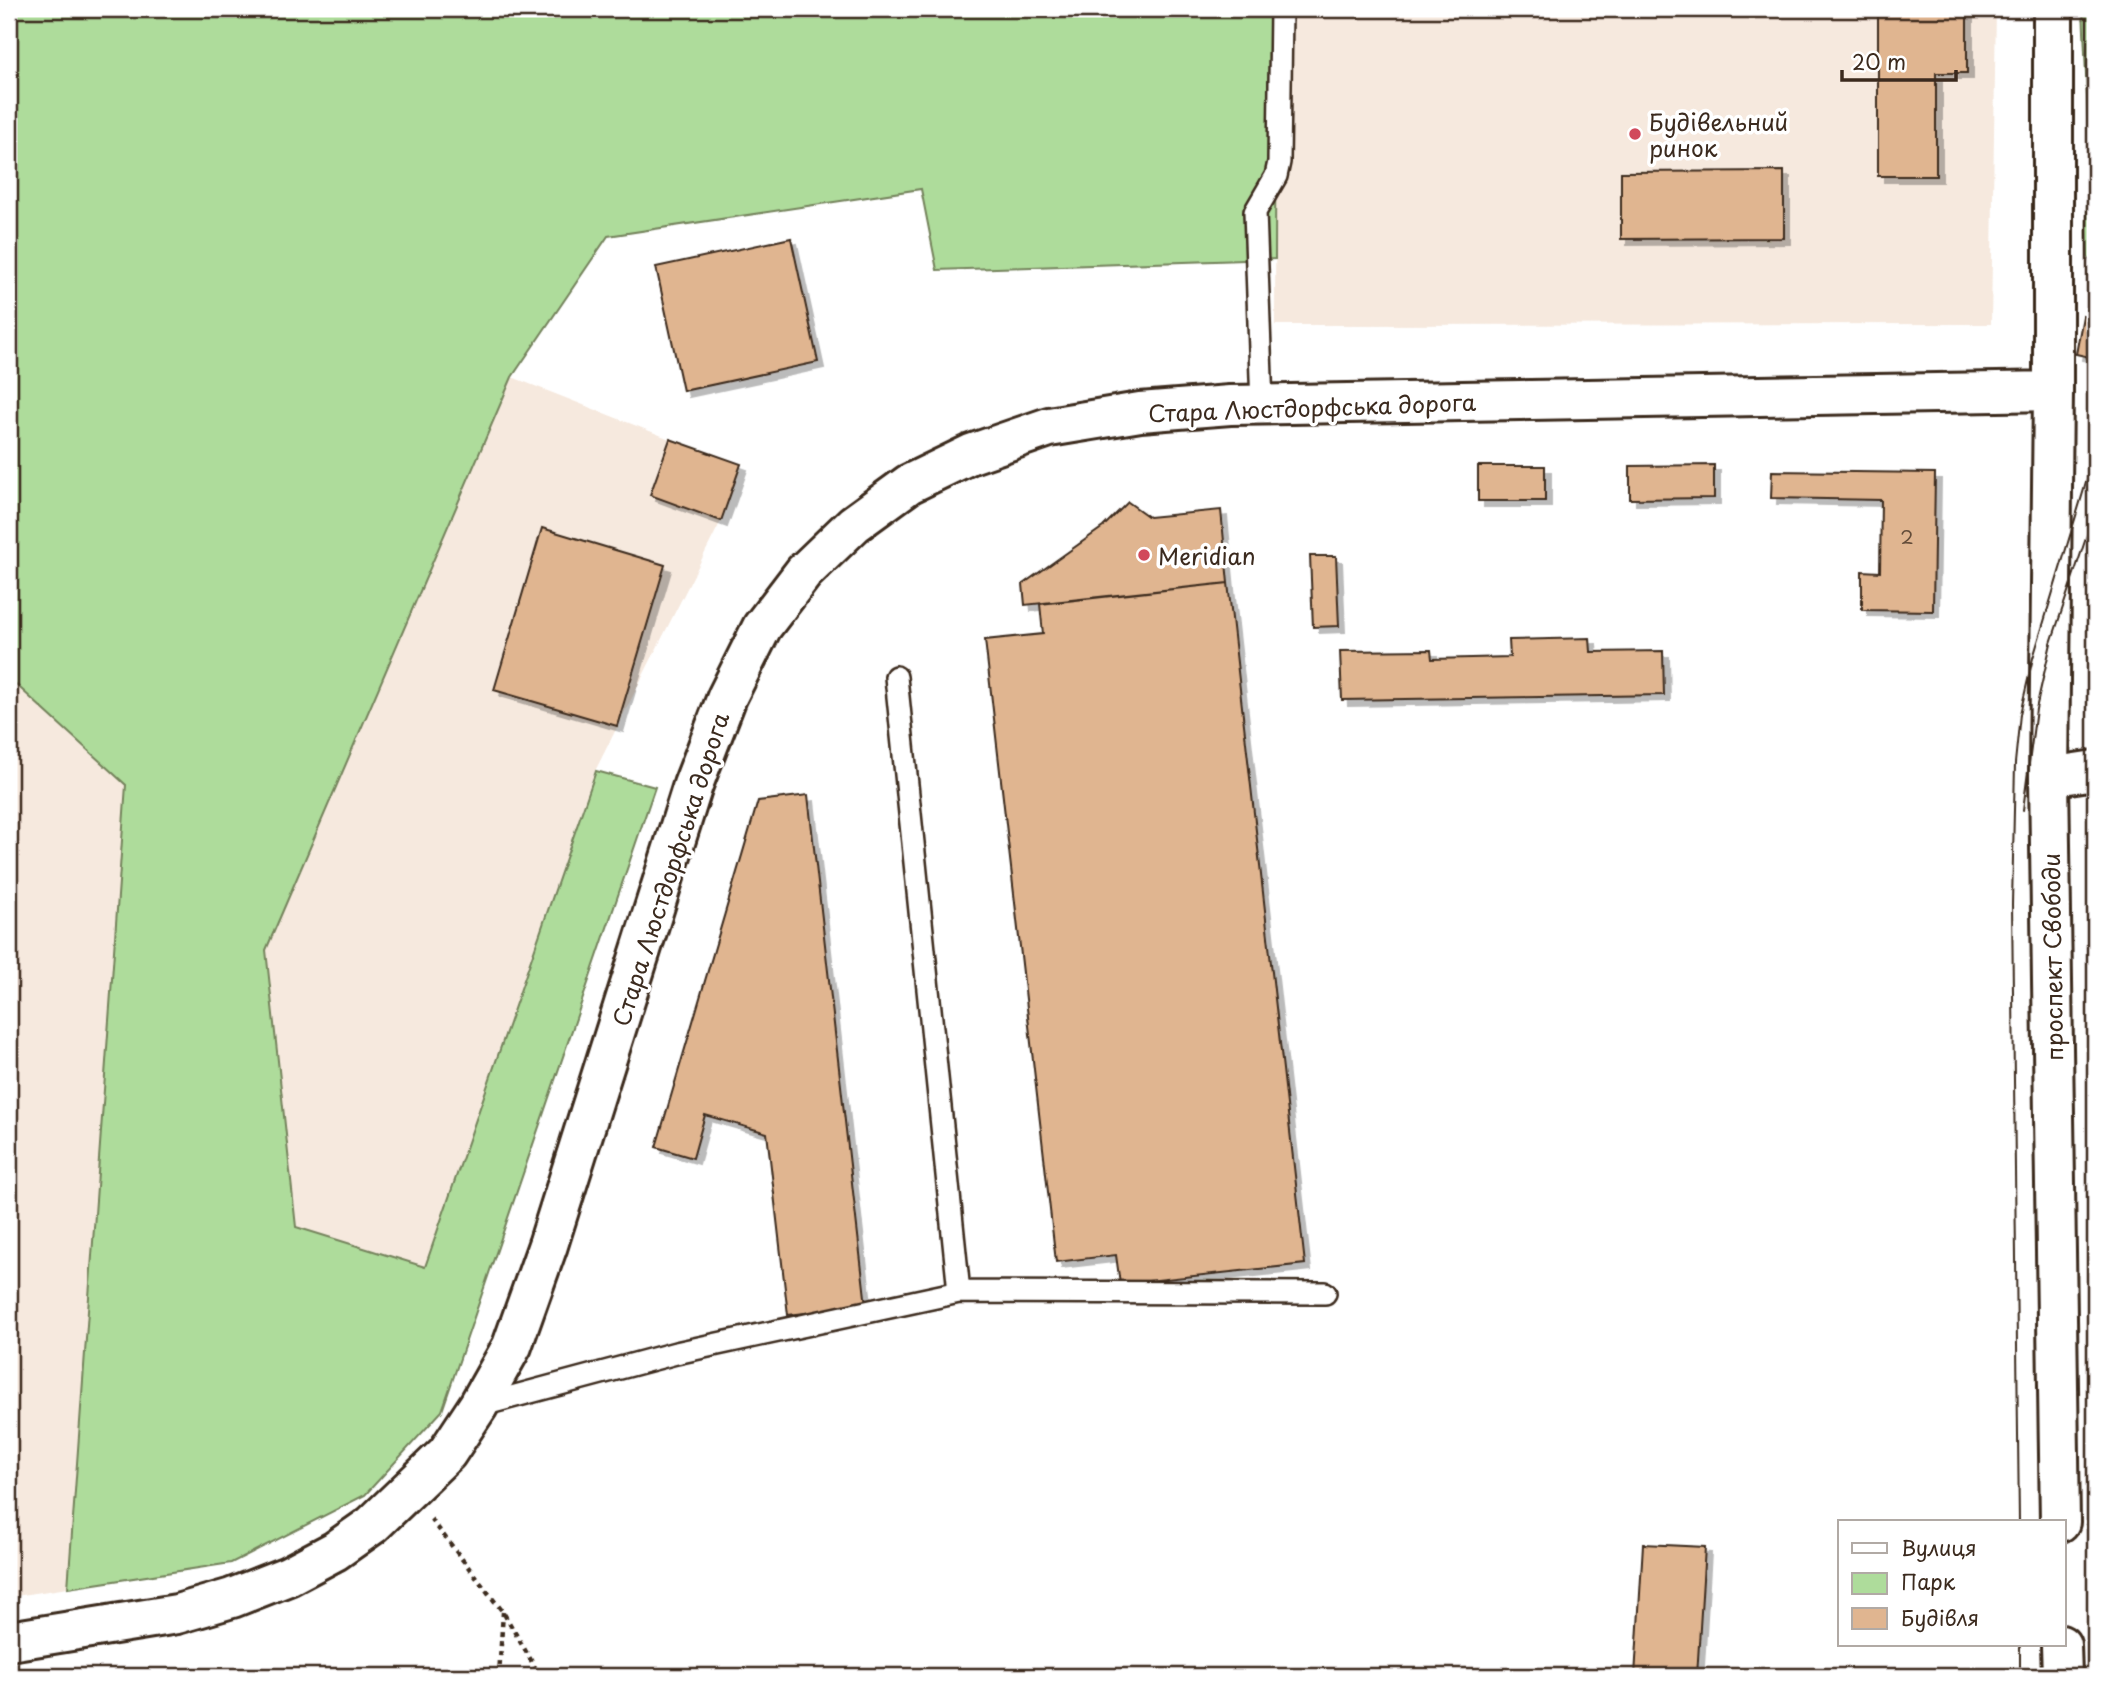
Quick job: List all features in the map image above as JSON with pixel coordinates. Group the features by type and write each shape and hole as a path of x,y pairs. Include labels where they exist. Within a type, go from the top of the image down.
{"main road":[{"name":"проспект Свободи","path":"2053,9 2049,777 2060,1520"},
{"name":"Стара Люстдорфська дорога","path":"9,1641 177,1614 232,1598 288,1576 335,1550 372,1525 447,1453 512,1346 548,1245 698,772 727,697 762,628 804,572 854,524 909,484 971,454 1049,427 1140,412 1262,405 2053,391"},
{"path":"2049,777 2095,770"},
{"path":"2061,1646 2062,1676"}],"lane":[{"path":"1262,405 1255,212 1276,176 1279,162 1281,9"},
{"path":"896,677 959,1292"},
{"path":"478,1406 676,1353 959,1292 1325,1293"}],"path":[{"path":"410,1491 503,1612 540,1676"},
{"path":"499,1676 503,1612"}],"shaded area":[{"name":"Будівельний ринок","path":"1276,9 1996,9 1991,324 1275,325"},
{"path":"512,377 670,439 651,495 721,521 595,771 425,1267 296,1227 266,950"},
{"path":"9,678 126,785 68,1588 9,1597"}],"green space":[{"path":"9,9 1276,9 1275,259 937,270 921,189 608,236 512,377 266,950 296,1227 425,1267 596,771 655,787 442,1411 365,1495 231,1563 68,1588 126,785 9,678"},
{"path":"2083,9 2095,9 2095,270 2088,257 2089,141"}],"building":[{"path":"1878,9 1967,9 1967,73 1936,73 1936,176 1878,176"},
{"path":"1784,171 1784,238 1621,239 1621,172"},
{"path":"791,238 818,362 683,391 656,267"},
{"path":"2083,316 2095,318 2094,358 2076,354"},
{"path":"670,439 741,464 721,521 650,495"},
{"path":"1714,465 1714,498 1630,499 1630,466"},
{"path":"1478,466 1545,466 1545,501 1478,501"},
{"path":"1772,471 1935,473 1933,611 1862,610 1862,571 1880,572 1881,500 1771,498"},
{"name":"Meridian","path":"1128,502 1149,517 1221,510 1228,583 1025,605 1023,584 1103,527"},
{"path":"542,528 665,565 617,726 494,690"},
{"path":"1310,556 1336,556 1339,626 1313,627"},
{"path":"1228,583 1305,1264 1120,1284 1116,1255 1056,1262 985,640 1043,634 1040,604"},
{"path":"1590,638 1591,652 1663,651 1664,695 1342,700 1340,651 1431,650 1432,659 1510,657 1509,640"},
{"path":"808,795 866,1306 788,1315 767,1133 705,1115 693,1158 656,1147 758,801"},
{"path":"1643,1544 1705,1547 1697,1676 1635,1676"}],"tram line":[{"path":"2019,1520 2012,904 2015,763 2020,714 2033,658 2095,453"},
{"path":"2023,810 2036,709 2051,643 2095,511"},
{"path":"2020,1646 2020,1676"}],"place":[{"name":"Будівельний ринок","path":"1635,134"},
{"name":"Meridian","path":"1144,555"}]}
